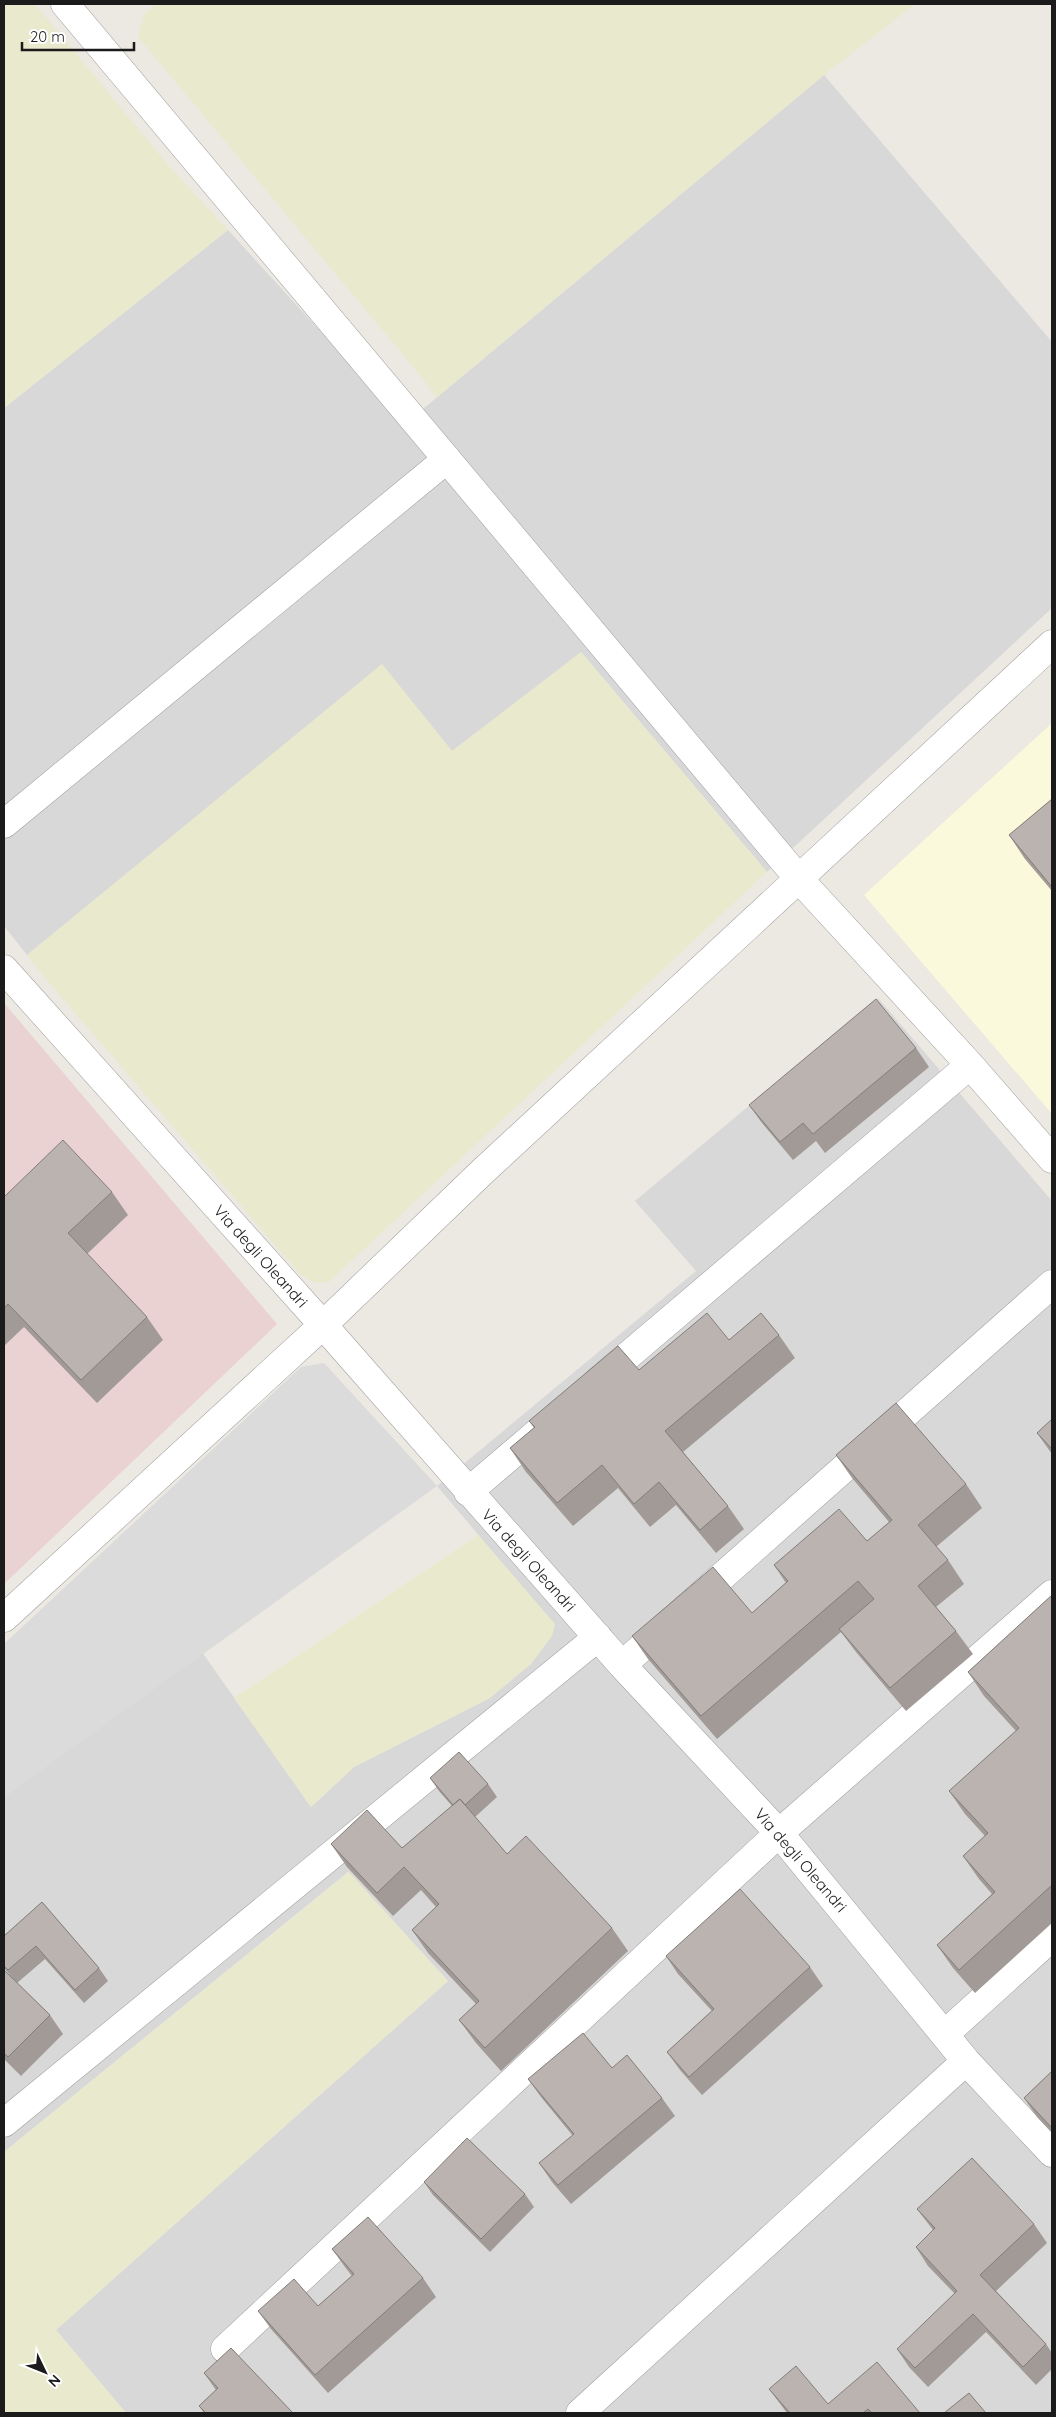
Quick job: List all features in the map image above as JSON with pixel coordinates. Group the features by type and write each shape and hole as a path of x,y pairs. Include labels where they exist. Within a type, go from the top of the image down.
{"street":[{"path":"65,4 799,879 970,1064 1052,1159"},
{"path":"4,824 448,460"},
{"path":"4,1618 323,1325 481,1173 1052,644"},
{"name":"Via degli Oleandri","path":"4,969 323,1325 468,1492 622,1664 780,1833 946,2033 966,2061 1052,2153"},
{"path":"582,1395 970,1064"},
{"path":"622,1664 1052,1284"},
{"path":"468,1492 560,1414"},
{"path":"225,2350 780,1833 1052,1594"},
{"path":"4,2123 598,1637"},
{"path":"946,2033 1052,1937"},
{"path":"580,2413 966,2061"}],"shaded area":[{"path":"824,75 1052,342 1052,608 767,872 582,653 452,751 382,665 27,955 4,926 4,408 228,230 405,424"},
{"path":"1052,723 1052,1114 864,895"},
{"path":"878,998 1052,1201 1052,2413 126,2413 56,2330 448,1981 348,1872 4,2152 4,1797 202,1652 311,1807 354,1767 490,1698 554,1624 437,1486 696,1271 635,1201"},
{"path":"4,1003 277,1324 4,1584"},
{"path":"324,1363 437,1486 4,1797 4,1644 301,1367"}],"green space":[{"path":"4,4 35,4 168,165 228,230 4,408"},
{"path":"156,4 915,4 824,75 436,398 424,380 138,37 144,15"},
{"path":"581,652 767,872 328,1283 313,1282 301,1275 27,955 382,664 452,751"},
{"path":"478,1535 555,1624 552,1636 531,1664 490,1698 354,1767 311,1807 234,1698"},
{"path":"349,1872 448,1981 56,2330 126,2413 4,2413 4,2152"}],"building":[{"path":"1052,799 1052,887 1009,835"},
{"path":"876,999 916,1048 813,1134 803,1123 780,1142 749,1105"},
{"path":"63,1140 112,1192 68,1233 147,1317 81,1380 8,1304 4,1308 4,1197"},
{"path":"707,1313 729,1340 761,1313 779,1335 665,1431 728,1506 700,1530 659,1482 634,1504 602,1465 557,1503 510,1448 535,1427 529,1421 618,1346 639,1370"},
{"path":"896,1403 966,1484 918,1525 948,1560 918,1586 956,1631 890,1688 839,1629 874,1599 858,1581 701,1716 632,1636 713,1567 752,1613 788,1581 774,1565 839,1509 867,1541 892,1520 836,1455"},
{"path":"1052,1419 1052,1449 1037,1433"},
{"path":"1052,1595 1052,1885 959,1970 937,1945 995,1892 963,1856 988,1833 949,1791 1019,1728 968,1672"},
{"path":"459,1752 488,1784 465,1805 460,1799 453,1805 430,1778"},
{"path":"460,1799 507,1854 526,1836 612,1928 485,2048 459,2020 479,2001 412,1930 439,1904 404,1867 377,1893 331,1844 367,1810 402,1848"},
{"path":"740,1889 810,1967 689,2077 667,2052 714,2009 666,1956"},
{"path":"42,1902 99,1968 75,1990 36,1946 8,1970 4,1966 4,1936"},
{"path":"4,1970 50,2015 8,2057 4,2053"},
{"path":"583,2033 612,2068 627,2055 662,2098 558,2185 539,2163 574,2134 528,2079"},
{"path":"1052,2071 1052,2128 1024,2098"},
{"path":"467,2138 525,2194 481,2239 424,2182"},
{"path":"972,2158 1034,2224 980,2275 1046,2344 1023,2367 973,2314 915,2368 897,2349 957,2291 916,2247 935,2228 917,2209"},
{"path":"368,2217 423,2278 315,2375 258,2311 294,2279 318,2306 354,2274 332,2249"},
{"path":"231,2348 293,2413 206,2413 199,2406 218,2388 204,2373"},
{"path":"877,2362 920,2413 872,2413 868,2409 863,2413 790,2413 769,2389 796,2366 828,2404"},
{"path":"969,2393 986,2413 944,2413"}]}
